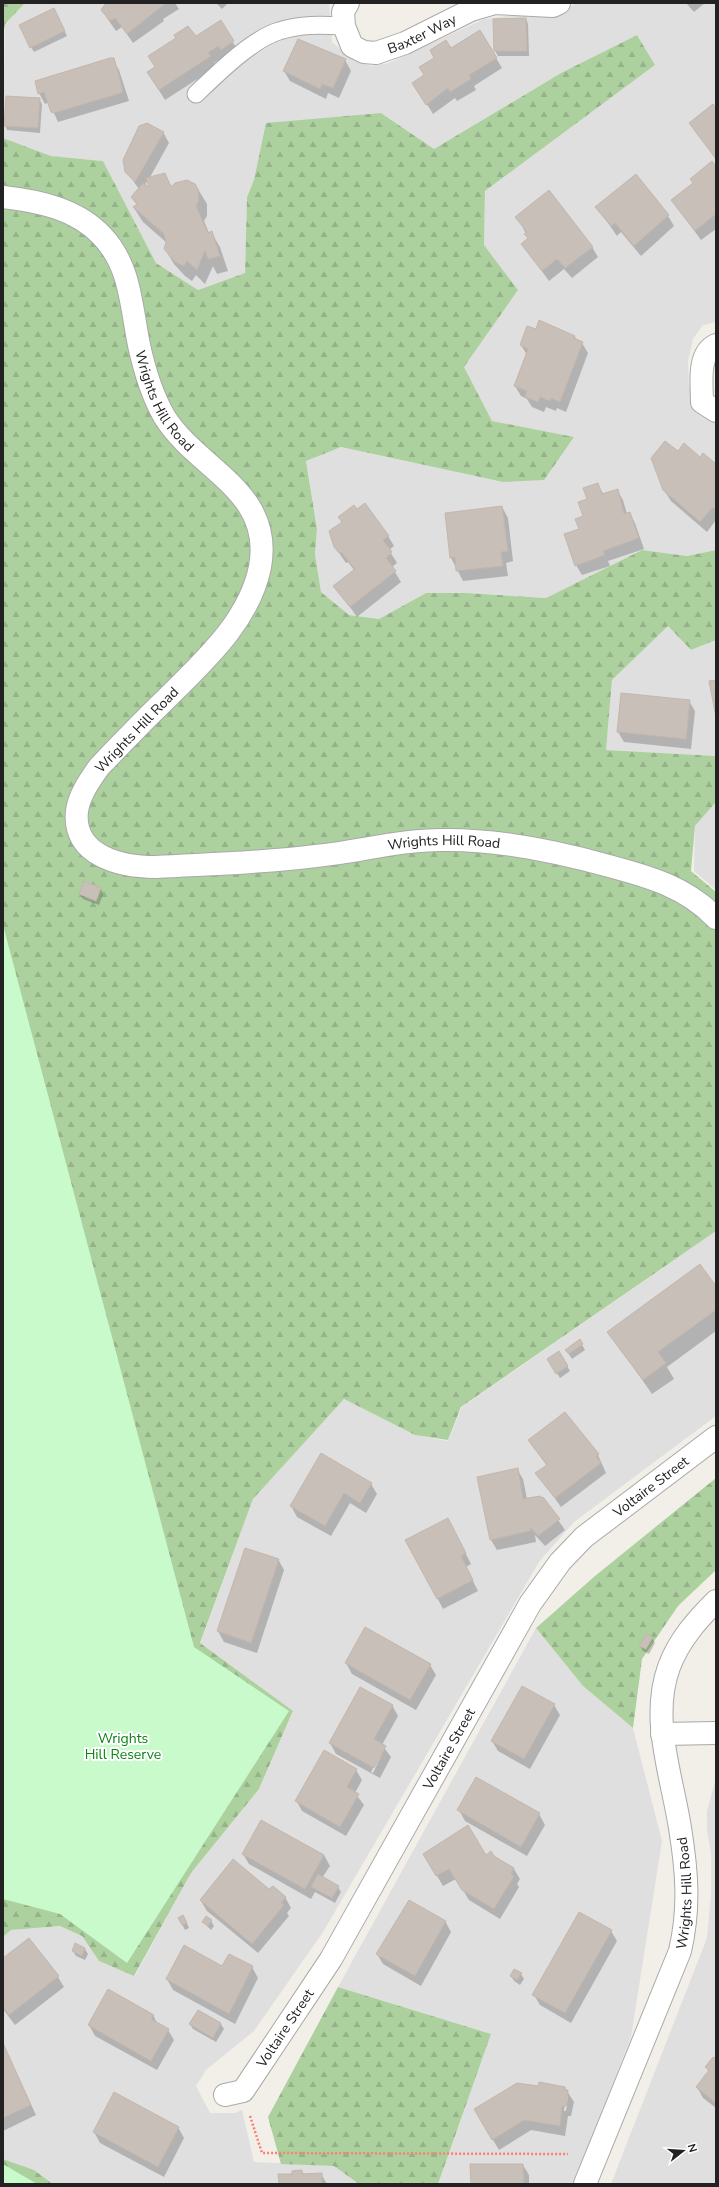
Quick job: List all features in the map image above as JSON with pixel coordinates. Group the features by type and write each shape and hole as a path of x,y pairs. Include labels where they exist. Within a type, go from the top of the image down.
{"street":[{"name":"Baxter Way","path":"348,3 343,12 344,26 352,46 364,52 376,53 405,43 471,10 496,4 553,6 559,3"},
{"name":"Wrights Hill Road","path":"3,197 39,203 78,216 102,236 113,248 126,276 143,363 163,414 182,440 237,488 249,505 259,529 261,556 255,584 242,611 228,632 205,660 99,767 84,791 77,810 77,820 79,832 93,851 114,862 132,866 156,867 315,857 420,840 496,842 534,848 600,863 659,880 697,900 716,918"},
{"path":"716,345 710,348 702,366 702,402 716,411"},
{"name":"Voltaire Street","path":"234,2093 331,1959 530,1604 560,1562 584,1537 716,1437"},
{"name":"Wrights Hill Road","path":"585,2184 671,1977 680,1951 686,1923 687,1884 680,1827 662,1734 664,1688 668,1668 681,1642 716,1601"},
{"path":"662,1734 716,1733"}],"lane":[{"path":"196,94 250,46 278,31 314,25 344,26"}],"path":[{"path":"234,2093 262,2153 598,2154"}],"shaded area":[{"path":"25,3 329,3 332,42 354,61 371,66 389,63 484,19 522,14 548,17 577,3 716,3 716,322 703,325 693,339 688,361 689,387 716,412 716,550 687,556 642,550 546,598 466,593 426,593 379,619 349,615 321,592 315,554 317,529 306,460 341,447 503,482 574,437 492,421 464,367 518,290 484,245 485,191 655,65 637,35 561,73 434,149 381,113 254,180 247,197 245,273 198,290 156,263 103,161 51,156 3,138 5,24"},
{"path":"668,626 691,650 716,640 716,756 606,750 612,680"},
{"path":"716,802 716,890 694,871 695,826"},
{"path":"716,1231 716,1416 574,1522 539,1562 323,1932 254,2031 206,2070 196,2086 210,2113 235,2113 242,2110 254,2162 334,2166 359,2184 53,2184 34,2170 3,2159 3,1937 11,1930 60,1926 82,1936 99,1961 135,1976 191,1873 259,1789 293,1712 200,1644 253,1499 344,1399 415,1435 448,1441 462,1407"},
{"path":"536,1628 583,1686 633,1728 662,1841 631,2037 574,2184 438,2184 491,2034 338,1987"},
{"path":"716,1778 716,2184 611,2184 707,1938 711,1893 711,1854 707,1830 707,1811"}],"green space":[{"path":"3,3 25,3 5,24 3,38"},
{"path":"637,35 655,65 485,191 484,245 518,290 464,367 492,421 574,437 544,480 503,482 341,447 306,461 317,529 315,554 321,592 349,615 379,619 426,593 466,593 546,598 642,550 687,556 716,550 716,640 691,650 668,626 612,680 606,750 716,756 716,802 695,826 691,871 716,892 716,1231 461,1407 448,1440 415,1435 344,1399 253,1499 200,1643 293,1711 259,1789 191,1873 134,1976 99,1961 82,1936 60,1926 11,1930 3,1937 3,138 51,156 103,161 156,263 198,290 245,273 247,197 254,180 266,123 381,113 434,149 561,73"},
{"name":"Wrights Hill Reserve","path":"3,925 194,1647 289,1711 127,1963 60,1914 3,1899"},
{"path":"716,1478 716,1570 678,1606 642,1659 633,1728 583,1686 536,1628 595,1576"},
{"path":"338,1987 491,2034 438,2184 359,2184 334,2166 281,2164 268,2117"},
{"path":"3,2159 34,2170 53,2184 3,2184"},
{"path":"3,2164 37,2184 3,2184"}],"building":[{"path":"106,3 166,3 127,34 115,18 110,21 101,10"},
{"path":"54,8 65,31 30,48 19,25"},
{"path":"526,18 527,51 494,51 493,19"},
{"path":"221,20 234,41 221,50 218,46 208,53 211,56 159,90 147,72 155,67 148,56 176,38 174,35 188,26 196,36"},
{"path":"480,30 497,58 469,75 471,79 450,92 448,88 426,105 412,83 424,75 419,67 434,58 430,50 446,40 451,48"},
{"path":"298,39 346,59 333,88 322,84 320,89 283,71"},
{"path":"114,58 123,91 121,93 54,113 51,112 44,92 38,94 35,81"},
{"path":"6,96 40,98 38,128 4,126"},
{"path":"713,104 716,108 716,159 689,123"},
{"path":"147,123 164,132 135,182 125,172 123,160 139,126"},
{"path":"712,161 716,166 716,214 695,231 671,200 693,183 690,179"},
{"path":"165,173 171,187 175,183 187,180 195,184 198,189 199,200 196,206 208,233 212,231 220,256 208,259 205,250 197,270 187,261 184,266 175,262 164,249 166,242 164,234 133,207 137,204 131,197 143,183 149,187 146,178"},
{"path":"636,174 669,215 634,246 615,223 611,226 595,207"},
{"path":"549,190 593,247 565,268 557,259 542,271 521,244 528,238 524,234 527,232 515,217"},
{"path":"539,320 575,336 574,338 583,342 560,402 551,398 550,401 540,397 538,402 525,397 527,391 514,386 528,349 520,345 527,326 536,329"},
{"path":"665,441 678,451 684,443 700,457 703,453 716,464 716,510 713,507 700,522 663,490 651,458"},
{"path":"598,483 602,494 618,489 624,514 630,512 639,538 603,551 605,555 575,566 564,534 579,529 575,519 583,516 578,502 587,499 583,488"},
{"path":"365,503 389,536 383,540 392,552 386,558 396,571 350,607 333,586 355,569 341,552 339,553 334,547 329,531 342,522 338,517 354,505 357,509"},
{"path":"502,506 508,551 501,552 503,566 456,571 455,557 450,558 445,513"},
{"path":"716,680 716,717 709,681"},
{"path":"621,693 690,700 686,739 617,732"},
{"path":"84,881 101,888 96,901 79,894"},
{"path":"700,1264 716,1286 716,1310 658,1352 666,1363 643,1380 607,1332"},
{"path":"580,1339 583,1344 569,1354 565,1350"},
{"path":"559,1351 568,1366 556,1374 547,1359"},
{"path":"565,1412 599,1454 596,1456 601,1463 555,1498 535,1473 547,1465 528,1440"},
{"path":"321,1453 372,1483 360,1503 344,1493 325,1526 290,1506"},
{"path":"518,1468 523,1499 540,1496 541,1498 543,1497 560,1519 538,1536 530,1527 530,1531 490,1540 477,1477"},
{"path":"448,1518 466,1553 461,1556 473,1580 437,1599 405,1540"},
{"path":"245,1548 279,1559 251,1643 217,1631"},
{"path":"365,1627 431,1664 410,1700 345,1663"},
{"path":"646,1634 653,1637 646,1649 639,1646"},
{"path":"522,1686 555,1704 524,1759 491,1741"},
{"path":"360,1687 393,1705 374,1739 386,1746 374,1768 329,1743"},
{"path":"324,1750 357,1769 347,1787 359,1794 340,1827 295,1801"},
{"path":"476,1777 540,1813 521,1847 457,1810"},
{"path":"261,1820 324,1855 305,1889 242,1854"},
{"path":"468,1825 486,1855 491,1851 494,1856 514,1868 511,1874 514,1876 494,1909 462,1890 449,1869 436,1876 423,1854"},
{"path":"233,1859 269,1889 273,1886 286,1897 281,1903 284,1905 252,1944 200,1900"},
{"path":"318,1874 339,1886 332,1898 311,1887"},
{"path":"409,1900 446,1921 415,1976 376,1954"},
{"path":"579,1912 612,1930 565,2013 532,1995"},
{"path":"183,1915 187,1923 182,1925 178,1918"},
{"path":"206,1916 212,1920 208,1926 202,1922"},
{"path":"29,1938 59,1976 9,2015 3,2007 3,1958"},
{"path":"75,1943 85,1948 82,1956 72,1951"},
{"path":"184,1945 222,1966 229,1954 253,1966 229,2014 166,1979"},
{"path":"514,1969 522,1973 517,1980 510,1976"},
{"path":"108,1989 154,2015 151,2019 169,2029 151,2061 88,2025"},
{"path":"198,2010 221,2023 213,2038 189,2024"},
{"path":"3,2043 31,2105 3,2118"},
{"path":"713,2057 716,2059 716,2103 696,2087 709,2070 705,2067"},
{"path":"539,2082 565,2087 565,2090 568,2090 566,2106 562,2106 560,2126 524,2120 492,2140 474,2109 517,2083 538,2086"},
{"path":"114,2092 179,2127 158,2167 93,2132"},
{"path":"470,2164 523,2164 524,2184 471,2184"},
{"path":"302,2170 302,2174 322,2173 322,2184 279,2184 278,2174 292,2174 292,2171"}]}
